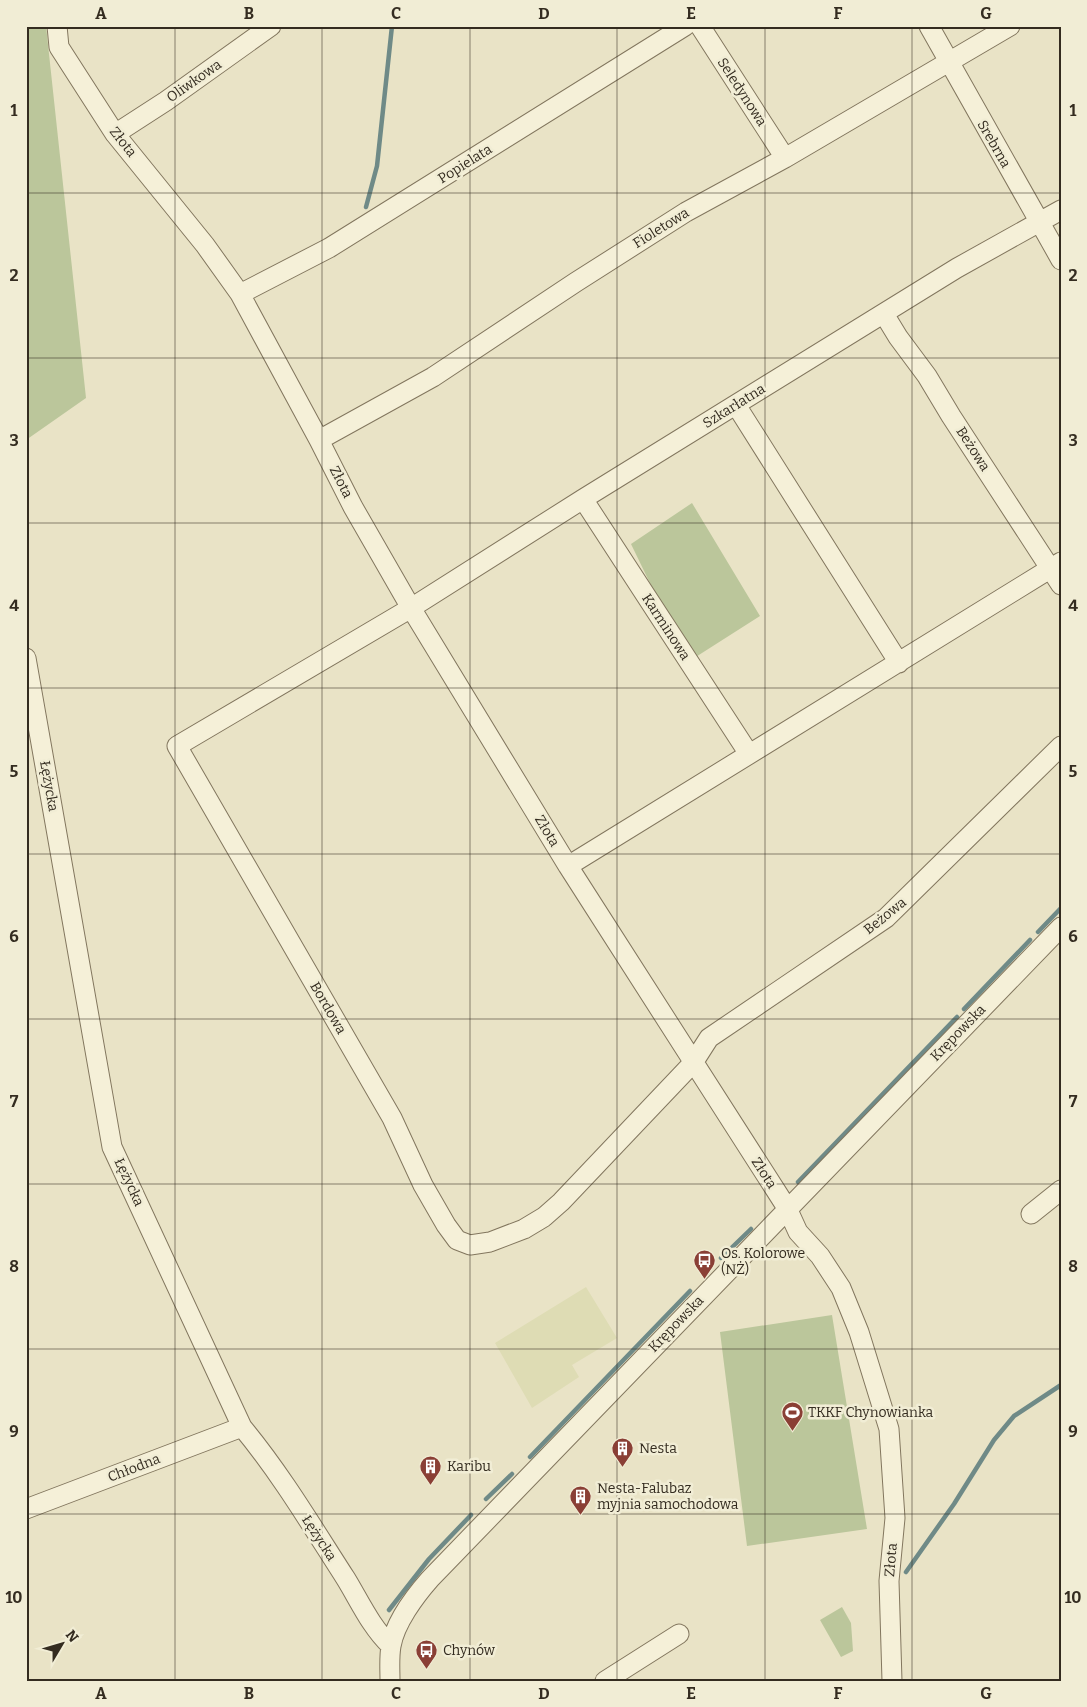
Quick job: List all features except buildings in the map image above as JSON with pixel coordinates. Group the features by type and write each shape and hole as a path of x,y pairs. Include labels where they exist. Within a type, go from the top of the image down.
{"street":[{"name":"Złota","path":"57,26 59,47 116,134 205,245 240,294 353,507 411,608 568,866 787,1208 798,1232 820,1256 841,1288 859,1332 889,1429 895,1518 889,1581 892,1681"},
{"name":"Oliwkowa","path":"116,134 166,101 271,26"},
{"name":"Popielata","path":"240,294 329,248 685,26"},
{"name":"Seledynowa","path":"700,26 785,158"},
{"name":"Srebrna","path":"929,26 1061,260"},
{"name":"Fioletowa","path":"319,440 432,377 686,212 785,158 1010,26"},
{"name":"Szkarłatna","path":"411,608 583,499 957,268 1061,210"},
{"name":"Beżowa","path":"884,314 898,337 927,376 951,416 1056,566 1061,585"},
{"path":"736,405 899,662"},
{"name":"Karminowa","path":"583,499 749,754"},
{"path":"568,866 1056,566"},
{"name":"Bordowa","path":"411,608 177,746 392,1118 423,1185 446,1225 458,1240 470,1245 490,1242 524,1229 544,1217 561,1202 693,1063"},
{"name":"Łężycka","path":"26,658 112,1146 242,1427 262,1450 347,1582 378,1634 391,1646"},
{"name":"Beżowa","path":"693,1063 709,1038 886,918 1061,746"},
{"name":"Krępowska","path":"391,1646 408,1608 430,1579 1061,927"},
{"path":"1031,1214 1061,1190"},
{"name":"Chłodna","path":"26,1509 242,1427"},
{"path":"605,1681 679,1634"},
{"path":"390,1681 391,1646"}],"shaded area":[{"path":"586,1287 617,1338 572,1365 579,1377 532,1408 495,1343"}],"green space":[{"path":"26,26 46,26 86,398 26,440"},
{"path":"692,503 760,616 691,660 676,637 631,544"},
{"name":"TKKF Chynowianka","path":"832,1315 867,1529 747,1546 720,1332"},
{"path":"842,1607 851,1623 853,1651 841,1657 820,1620"}],"waterway":[{"path":"366,207 377,166 392,26"},
{"path":"1038,932 1061,908"},
{"path":"964,1009 1030,940"},
{"path":"798,1182 957,1017"},
{"path":"721,1258 751,1229"},
{"path":"530,1457 690,1291"},
{"path":"906,1572 954,1504 994,1440 1014,1416 1061,1385"},
{"path":"486,1499 512,1474"},
{"path":"389,1610 429,1559 471,1515"}],"place":[{"name":"Os. Kolorowe (NŻ)","path":"705,1280"},
{"name":"TKKF Chynowianka","path":"792,1431"},
{"name":"Nesta","path":"623,1467"},
{"name":"Karibu","path":"431,1485"},
{"name":"Nesta-Falubaz myjnia samochodowa","path":"581,1515"},
{"name":"Chynów","path":"427,1669"}]}
